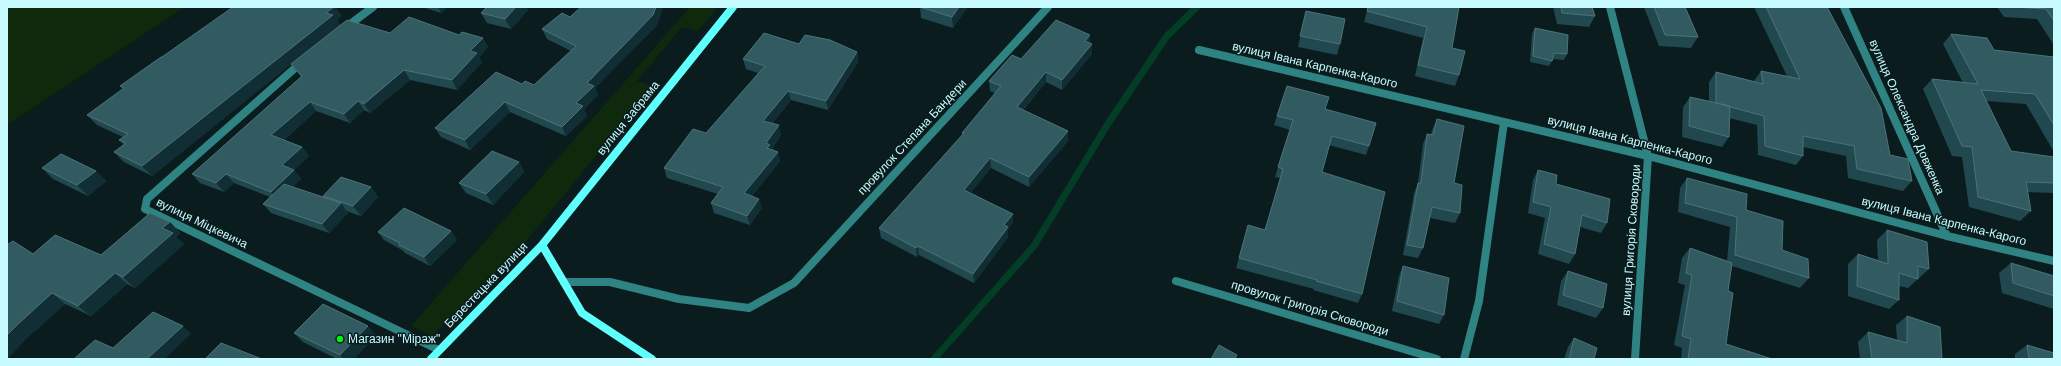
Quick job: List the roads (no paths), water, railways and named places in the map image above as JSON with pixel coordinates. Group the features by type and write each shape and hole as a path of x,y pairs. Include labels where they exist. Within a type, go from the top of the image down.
{"main road":[{"name":"вулиця Забрама","path":"542,245 734,7"},
{"path":"542,245 582,313 652,359"},
{"name":"Берестецька вулиця","path":"431,359 542,245"}],"street":[{"path":"338,33 373,7"},
{"name":"провулок Степана Бандери","path":"564,282 610,282 679,299 749,308 794,283 1048,7"},
{"name":"вулиця Григорія Сковороди","path":"1610,7 1648,156 1635,359"},
{"name":"вулиця Олександра Довженка","path":"1844,7 1947,236"},
{"name":"вулиця Івана Карпенка-Карого","path":"1199,50 1648,156 1947,236 2054,261"},
{"name":"вулиця Міцкевича","path":"308,57 147,199 146,209 439,350"},
{"path":"1464,359 1479,300 1504,122"},
{"name":"провулок Григорія Сковороди","path":"1176,281 1437,359"}],"waterway":[{"path":"934,359 1034,246 1109,122 1167,36 1197,7"}],"place":[{"name":"Магазин \"Міраж\"","path":"340,339"}]}
